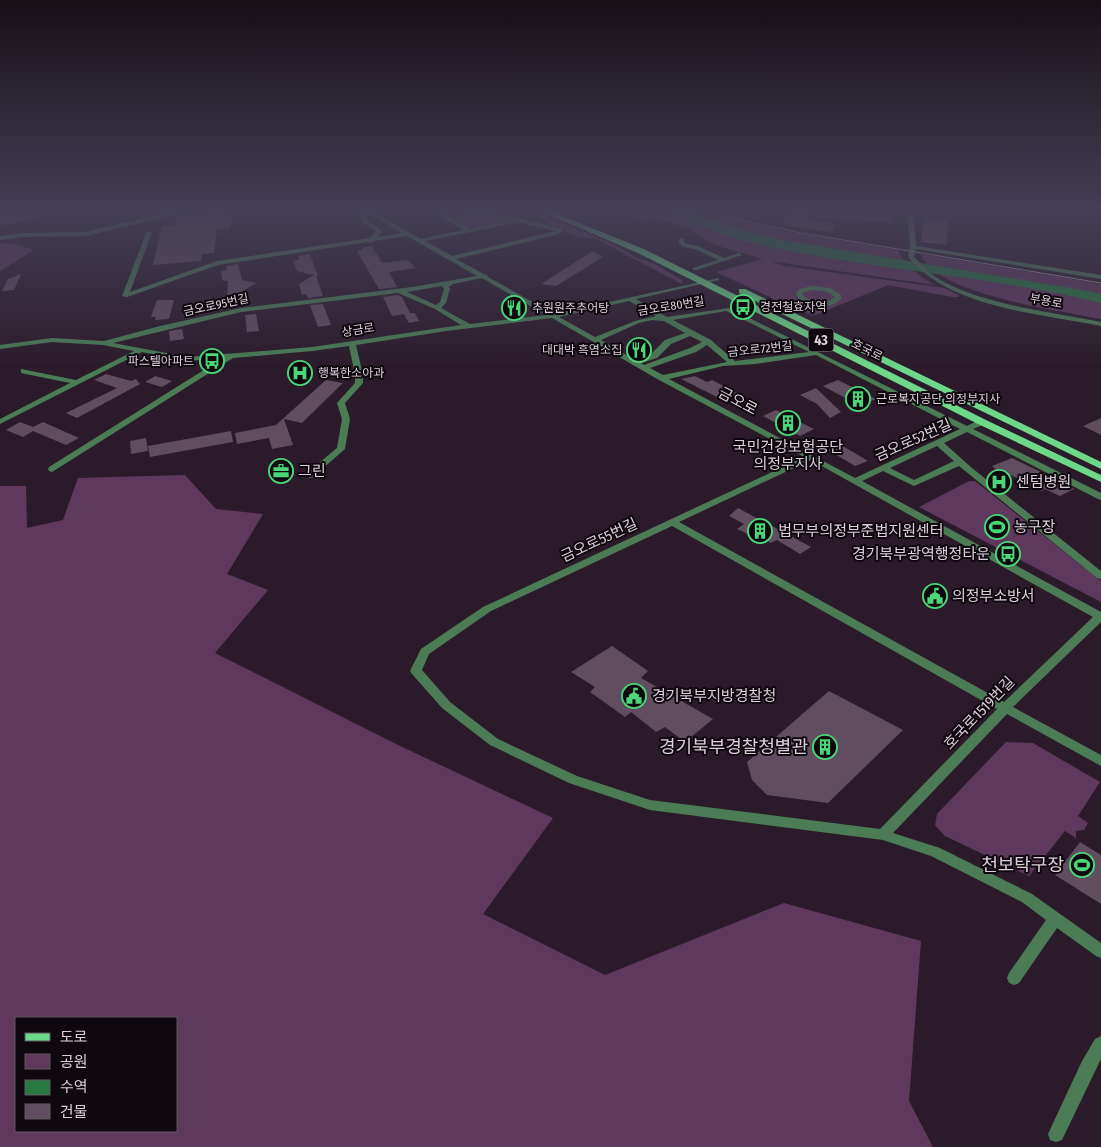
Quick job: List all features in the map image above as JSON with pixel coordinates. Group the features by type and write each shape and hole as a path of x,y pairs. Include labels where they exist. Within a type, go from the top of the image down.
{"main road":[{"name":"호국로","path":"664,263 982,422 1101,478"},
{"name":"호국로","path":"679,263 717,279 1101,466"}],"street":[{"path":"138,263 125,296 220,263"},
{"name":"금오로","path":"460,263 662,378 811,457 1101,617"},
{"path":"694,269 716,263"},
{"name":"부용로","path":"916,263 924,271 958,290 997,303 1101,324"},
{"path":"1003,263 1101,277"},
{"name":"금오로95번길","path":"103,343 241,310 398,291 485,276"},
{"name":"상금로","path":"0,347 52,340 103,343 188,359 312,349 468,326 554,316 717,279"},
{"path":"437,308 443,303 447,289 445,286 450,283"},
{"path":"824,288 835,292 839,298 830,303 813,303 800,297 799,293 802,290 824,288"},
{"path":"398,291 437,308 468,326"},
{"path":"630,299 708,342 733,363"},
{"name":"금오로80번길","path":"595,340 637,322 652,318 666,319 723,309"},
{"name":"금오로72번길","path":"723,309 732,311 817,353"},
{"path":"636,362 654,356 668,342 690,333"},
{"path":"310,474 341,449 346,419 340,403 359,383 352,342"},
{"path":"644,367 692,350 708,342"},
{"path":"0,422 22,409 78,383 139,351"},
{"path":"817,353 1101,497"},
{"name":"금오로72번길","path":"662,378 710,366 817,353"},
{"path":"52,469 233,355"},
{"path":"24,371 78,383"},
{"name":"금오로52번길","path":"855,481 982,422"},
{"path":"939,443 1101,576"},
{"name":"금오로55번길","path":"811,457 488,609 425,652 416,671 446,705 494,742 573,780 650,805 883,835"},
{"path":"884,468 914,483 960,462"},
{"path":"672,522 1101,761"},
{"name":"호국로1519번길","path":"883,835 1006,707 1101,617"},
{"path":"883,835 935,852 1027,898 1101,950"},
{"path":"1014,978 1056,918"},
{"path":"1056,1134 1101,1044"}],"green space":[{"path":"0,263 14,263 0,271"},
{"path":"641,263 653,263 682,280 682,284"},
{"path":"750,263 775,263 785,266 944,288 959,295 958,297 952,297 888,285 813,315 802,312 716,272"},
{"path":"780,263 907,263 935,285"},
{"path":"927,263 972,263 1101,284 1101,319 1030,305 973,290 949,280 931,268"},
{"path":"185,475 216,509 263,514 227,574 268,590 215,653 398,745 553,818 483,914 605,975 784,903 921,941 909,1101 933,1147 0,1147 0,486 26,486 27,528 63,520 78,478"},
{"path":"969,481 975,481 1101,581 1101,602 919,507"},
{"path":"1006,742 1033,743 1100,782 1078,816 1088,823 1084,830 1076,831 1076,838 1065,831 1029,876 945,836 935,825 937,814"}],"water":[{"path":"857,263 918,263 1083,290 1101,294 1101,303 1010,285"}],"building":[{"path":"154,263 183,263 153,265"},
{"path":"294,263 313,263 323,296 308,298 306,294 302,295 299,284 314,275 297,271"},
{"path":"364,263 410,263 415,268 389,272 397,287 379,289"},
{"path":"575,263 594,263 556,286 541,284"},
{"path":"238,264 242,280 256,283 238,294 238,303 227,304 228,281 222,280 221,271 227,270 226,266"},
{"path":"21,274 14,290 2,291 8,279"},
{"path":"398,295 402,297 410,313 415,313 419,321 409,323 404,314 392,316 383,297"},
{"path":"157,300 174,300 169,319 155,320 156,317 151,317"},
{"path":"323,304 331,325 318,327 310,305"},
{"path":"256,314 259,331 247,332 245,315"},
{"path":"182,329 184,339 170,341 169,331"},
{"path":"106,374 131,381 136,379 140,384 77,418 66,413 117,388 94,380"},
{"path":"155,376 172,381 162,387 145,382"},
{"path":"695,376 707,382 712,380 741,395 725,401 681,379"},
{"path":"326,380 343,383 302,423 284,419 293,445 272,449 269,438 237,444 235,433 276,425"},
{"path":"838,380 876,399 860,406 823,386"},
{"path":"816,388 841,412 830,418 817,404 800,395"},
{"name":"국민건강보험공단 의정부지사","path":"776,410 814,429 800,436 763,416"},
{"path":"1101,418 1101,435 1083,426"},
{"path":"20,422 33,427 43,422 79,438 66,445 33,431 23,437 6,430"},
{"path":"231,431 233,442 150,457 148,446"},
{"path":"146,438 148,451 131,454 130,441"},
{"path":"841,445 868,461 855,466 828,450"},
{"name":"센텀병원","path":"1012,458 1074,489 1060,496 1045,489 1042,491 1005,472 1001,473 992,466"},
{"name":"법무부의정부준법지원센터","path":"738,508 811,547 800,554 777,540 771,543 752,532 750,535 737,529 744,524 729,516"},
{"name":"경기북부지방경찰청","path":"612,646 648,671 641,678 713,719 685,742 665,727 656,732 631,712 625,717 590,692 595,687 571,672"},
{"name":"경기북부경찰청별관","path":"829,691 903,730 828,803 767,795 752,780 747,762"},
{"name":"천보탁구장","path":"1080,842 1101,855 1101,904 1055,875"}],"tram line":[{"path":"979,263 1101,283"}],"place":[{"name":"경전철효자역","path":"743,307"},
{"name":"추원원주추어탕","path":"514,308"},
{"name":"대대박 흑염소집","path":"639,350"},
{"name":"파스텔아파트","path":"212,361"},
{"name":"행복한소아과","path":"300,373"},
{"name":"근로복지공단 의정부지사","path":"858,399"},
{"name":"국민건강보험공단 의정부지사","path":"788,423"},
{"name":"그린","path":"281,471"},
{"name":"센텀병원","path":"999,482"},
{"name":"농구장","path":"997,527"},
{"name":"법무부의정부준법지원센터","path":"760,531"},
{"name":"경기북부광역행정타운","path":"1008,554"},
{"name":"의정부소방서","path":"935,596"},
{"name":"경기북부지방경찰청","path":"634,696"},
{"name":"경기북부경찰청별관","path":"825,747"},
{"name":"천보탁구장","path":"1082,865"}]}
